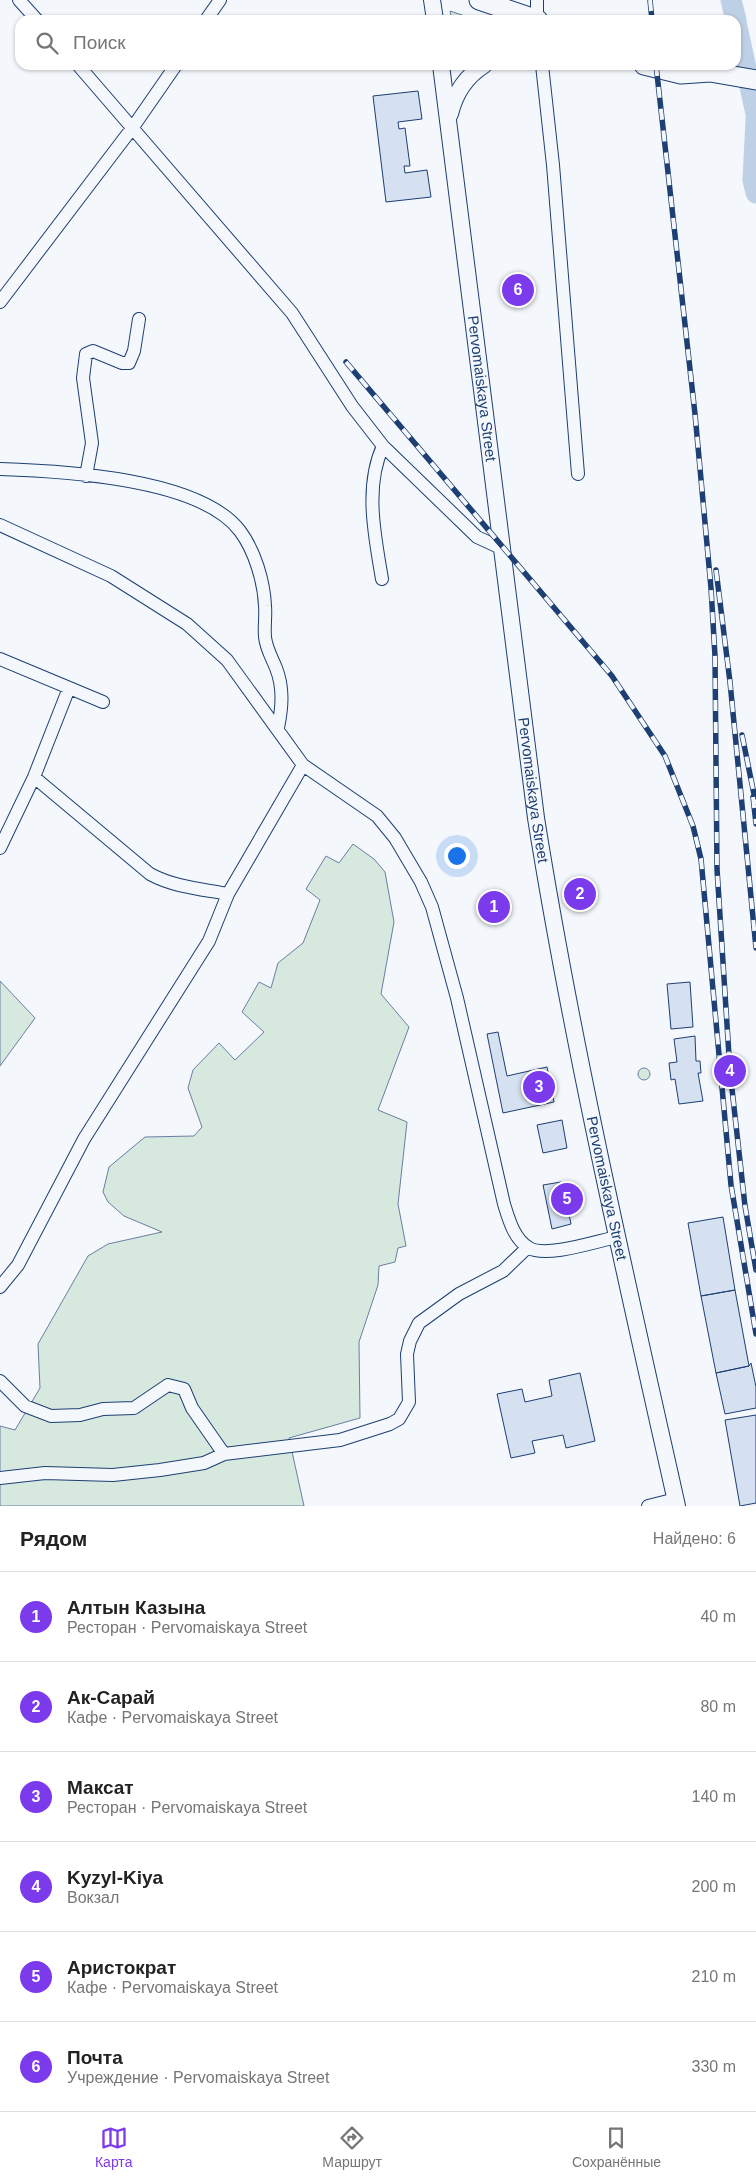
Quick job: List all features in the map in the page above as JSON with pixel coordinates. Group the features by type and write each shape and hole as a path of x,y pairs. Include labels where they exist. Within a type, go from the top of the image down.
{"highway":[{"path":"479,0 522,15"},
{"path":"665,70 681,74 696,70"},
{"path":"713,70 756,80"}],"main road":[{"path":"432,0 434,15"},
{"name":"Pervomaiskaya Street","path":"442,70 504,549 536,818 555,939 617,1237 677,1503"},
{"path":"449,119 453,101 460,87 470,74 476,70"}],"street":[{"path":"19,0 32,15"},
{"path":"210,15 220,0"},
{"path":"537,15 538,0"},
{"path":"82,70 292,312 352,406 382,446 477,537 504,549"},
{"path":"0,302 133,127 173,70"},
{"path":"543,70 553,165 578,474"},
{"path":"86,476 92,443 83,378 86,354 93,351 129,363 134,351 139,319"},
{"path":"382,446 376,462 374,509 374,533 382,579"},
{"path":"0,469 86,476 131,482 178,492 220,513 241,533 259,574 263,591 266,641 281,683 281,712 278,728"},
{"path":"0,525 110,576 187,624 227,660 303,765 377,816 395,838 421,882 432,908 457,998 504,1204 514,1232 528,1247 544,1251 617,1237"},
{"path":"0,659 104,702"},
{"path":"0,848 34,777 69,688"},
{"path":"0,1286 18,1265 84,1139 209,941 228,894 303,765"},
{"path":"34,777 150,874 171,883 228,894"},
{"path":"0,1478 45,1474 113,1475 204,1463 224,1454 340,1440 399,1420 409,1402 407,1354 410,1340 419,1323 460,1294 504,1271 528,1247"},
{"path":"0,1380 25,1406 51,1416 80,1415 104,1408 134,1408 168,1385 177,1386 184,1390 192,1408 224,1454"},
{"path":"648,1506 677,1503"}],"shaded area":[{"path":"450,11 462,15 451,15"},
{"path":"353,844 374,859 385,872 394,922 381,994 409,1027 378,1110 407,1122 398,1204 406,1246 398,1248 395,1262 379,1266 378,1285 359,1342 360,1418 289,1438 304,1506 0,1506 0,1426 15,1430 40,1388 38,1344 88,1256 108,1244 162,1232 124,1216 108,1202 103,1192 109,1167 145,1137 194,1136 202,1127 188,1088 193,1070 219,1043 235,1060 264,1032 242,1012 259,982 271,988 278,963 303,943 320,900 306,889 326,856 339,863"},
{"path":"0,981 35,1018 0,1066"},
{"path":"642,1068 646,1068 650,1074 646,1080 642,1080 638,1076 638,1072"}],"building":[{"path":"418,91 422,119 398,122 399,129 405,128 410,166 404,166 405,173 427,170 431,197 386,202 373,96"},
{"path":"690,982 693,1027 671,1029 667,984"},
{"path":"498,1032 507,1076 547,1067 554,1102 503,1113 487,1034"},
{"path":"695,1036 696,1061 700,1061 701,1073 698,1073 703,1101 679,1104 675,1079 671,1080 669,1063 677,1062 674,1039"},
{"path":"562,1120 567,1148 543,1153 537,1125"},
{"path":"561,1182 563,1189 572,1187 576,1202 567,1204 571,1224 552,1229 543,1185"},
{"path":"723,1217 735,1290 701,1296 688,1223"},
{"path":"735,1290 749,1366 716,1373 701,1296"},
{"path":"751,1363 756,1387 756,1408 725,1414 716,1373 749,1366"},
{"path":"580,1373 595,1441 566,1448 563,1435 532,1441 535,1453 511,1458 497,1394 522,1389 525,1402 552,1396 549,1380"},
{"path":"756,1415 756,1503 740,1506 725,1420"}],"waterway":[{"path":"731,0 735,15"},
{"path":"741,45 756,114"},
{"path":"756,119 753,180 756,193"}],"railway":[{"path":"650,0 652,15"},
{"path":"657,70 695,414 711,588 715,656 717,869 730,1071 745,1206 756,1270"},
{"path":"346,362 612,676 665,756 693,826 701,859 731,1185 756,1334"},
{"path":"716,570 730,682 756,948"},
{"path":"742,735 756,804"},
{"path":"753,797 756,824"}],"place":[{"name":"Почта","path":"518,290"},
{"name":"Ак-Сарай","path":"580,894"},
{"name":"Алтын Казына","path":"494,907"},
{"name":"Kyzyl-Kiya","path":"730,1071"},
{"name":"Максат","path":"539,1087"},
{"name":"Аристократ","path":"567,1199"}]}
